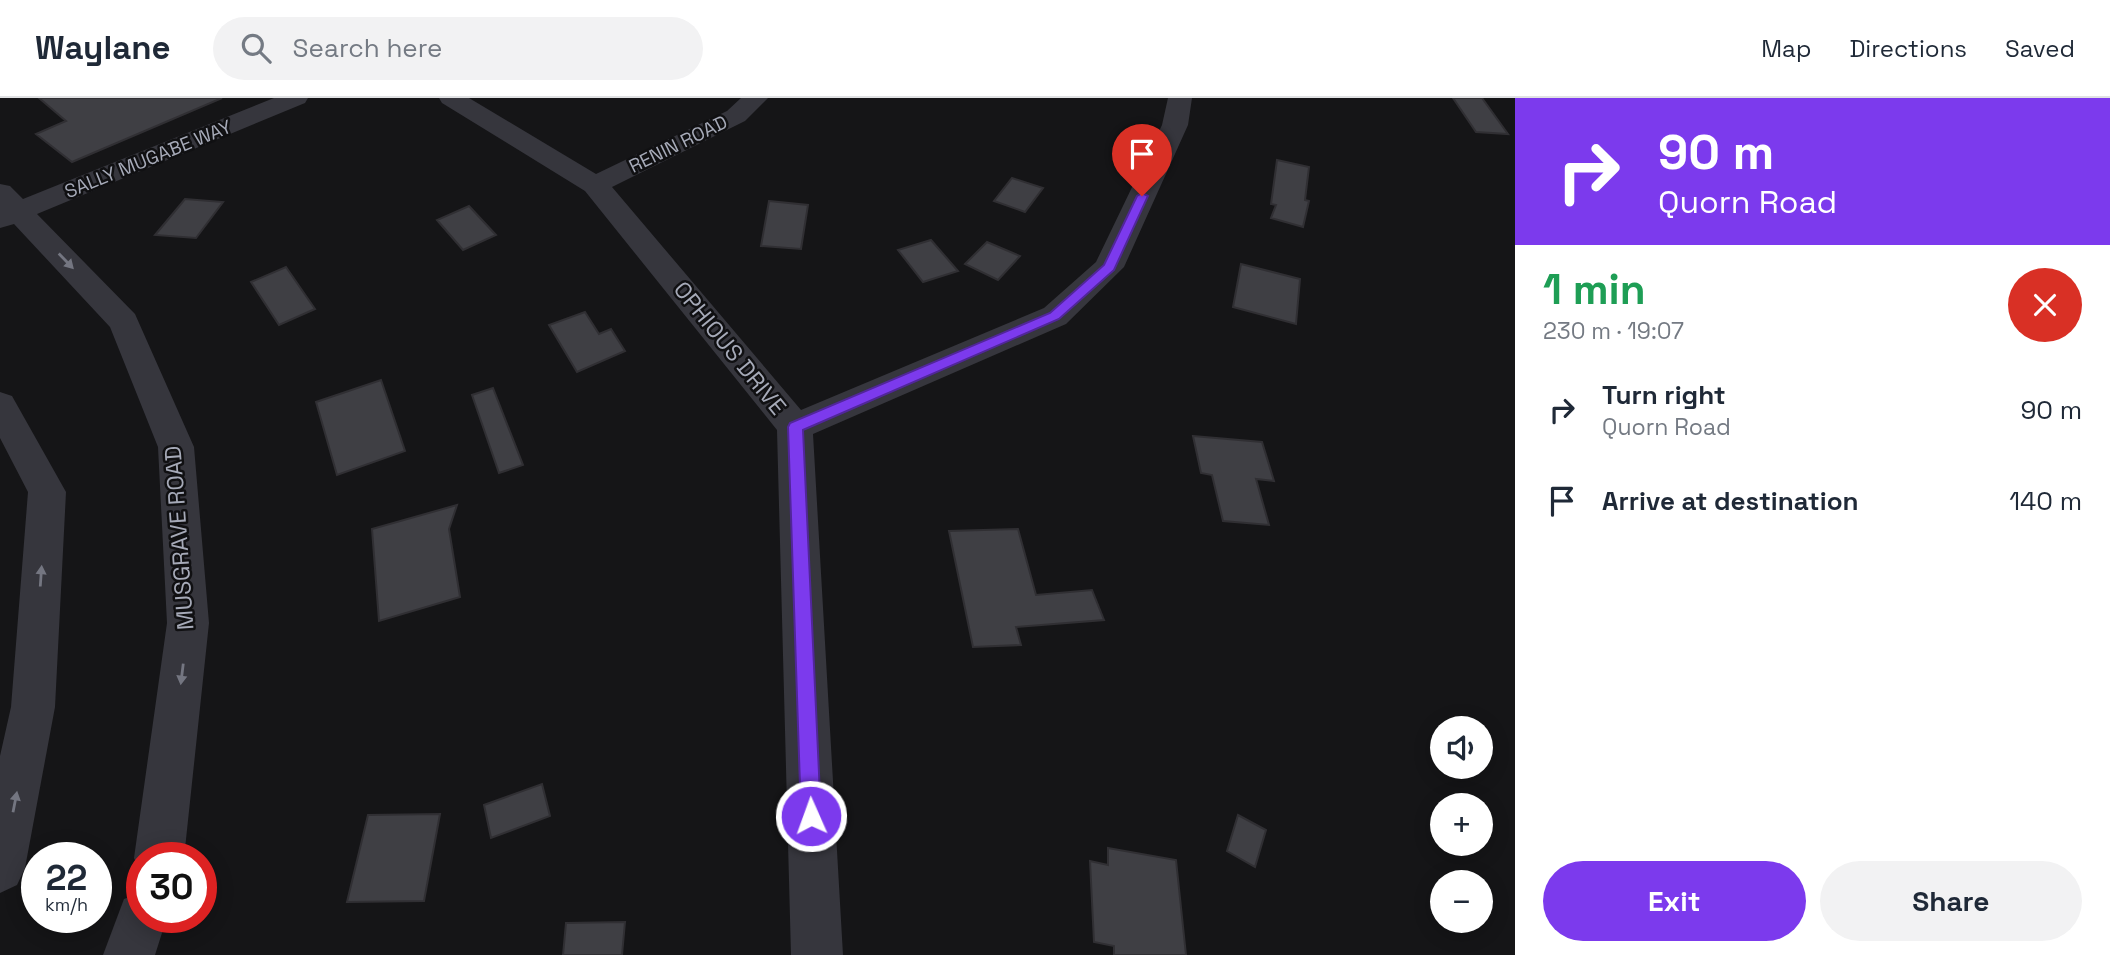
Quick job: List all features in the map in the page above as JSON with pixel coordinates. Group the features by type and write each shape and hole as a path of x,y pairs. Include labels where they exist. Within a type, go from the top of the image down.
{"street":[{"name":"SALLY MUGABE WAY","path":"6,208 296,98"},
{"name":"OPHIOUS DRIVE","path":"451,98 596,185 795,427 817,955"},
{"name":"RENIN ROAD","path":"596,185 736,116 756,98"},
{"path":"795,427 1055,316 1109,267 1175,125 1181,98"},
{"name":"MUSGRAVE ROAD","path":"6,208 124,322 176,447 188,623 161,842"},
{"path":"0,405 47,492 33,707 0,868"},
{"path":"129,955 137,933"}],"building":[{"path":"39,98 222,98 72,162 36,134 66,121"},
{"path":"1453,98 1482,98 1508,134 1476,132"},
{"path":"1277,160 1309,167 1305,200 1309,201 1303,227 1271,218 1276,205 1271,204"},
{"path":"1012,178 1043,188 1025,212 994,201"},
{"path":"185,199 223,202 196,238 155,235"},
{"path":"769,201 808,205 801,249 761,246"},
{"path":"469,206 496,235 463,250 437,220"},
{"path":"931,240 958,271 923,282 898,250"},
{"path":"987,242 1020,256 998,280 965,264"},
{"path":"1241,264 1300,279 1296,324 1233,307"},
{"path":"286,267 315,309 279,325 251,282"},
{"path":"585,312 599,334 611,329 625,351 577,372 549,325"},
{"path":"381,380 405,451 337,475 316,402"},
{"path":"493,388 523,465 499,473 472,395"},
{"path":"1193,436 1262,442 1274,481 1256,479 1269,525 1223,521 1212,475 1201,473"},
{"path":"457,505 449,529 460,597 379,621 372,529"},
{"path":"1018,529 1036,595 1092,590 1104,620 1016,627 1021,645 973,647 949,531"},
{"path":"542,784 550,816 491,838 484,805"},
{"path":"440,814 424,901 347,902 368,815"},
{"path":"1238,815 1266,830 1255,867 1227,851"},
{"path":"1108,848 1176,860 1186,955 1114,955 1114,946 1094,942 1090,861 1108,865"},
{"path":"625,922 622,955 563,955 566,923"}],"route":[{"path":"811,816 795,427 1055,316 1109,267 1142,196"}]}
